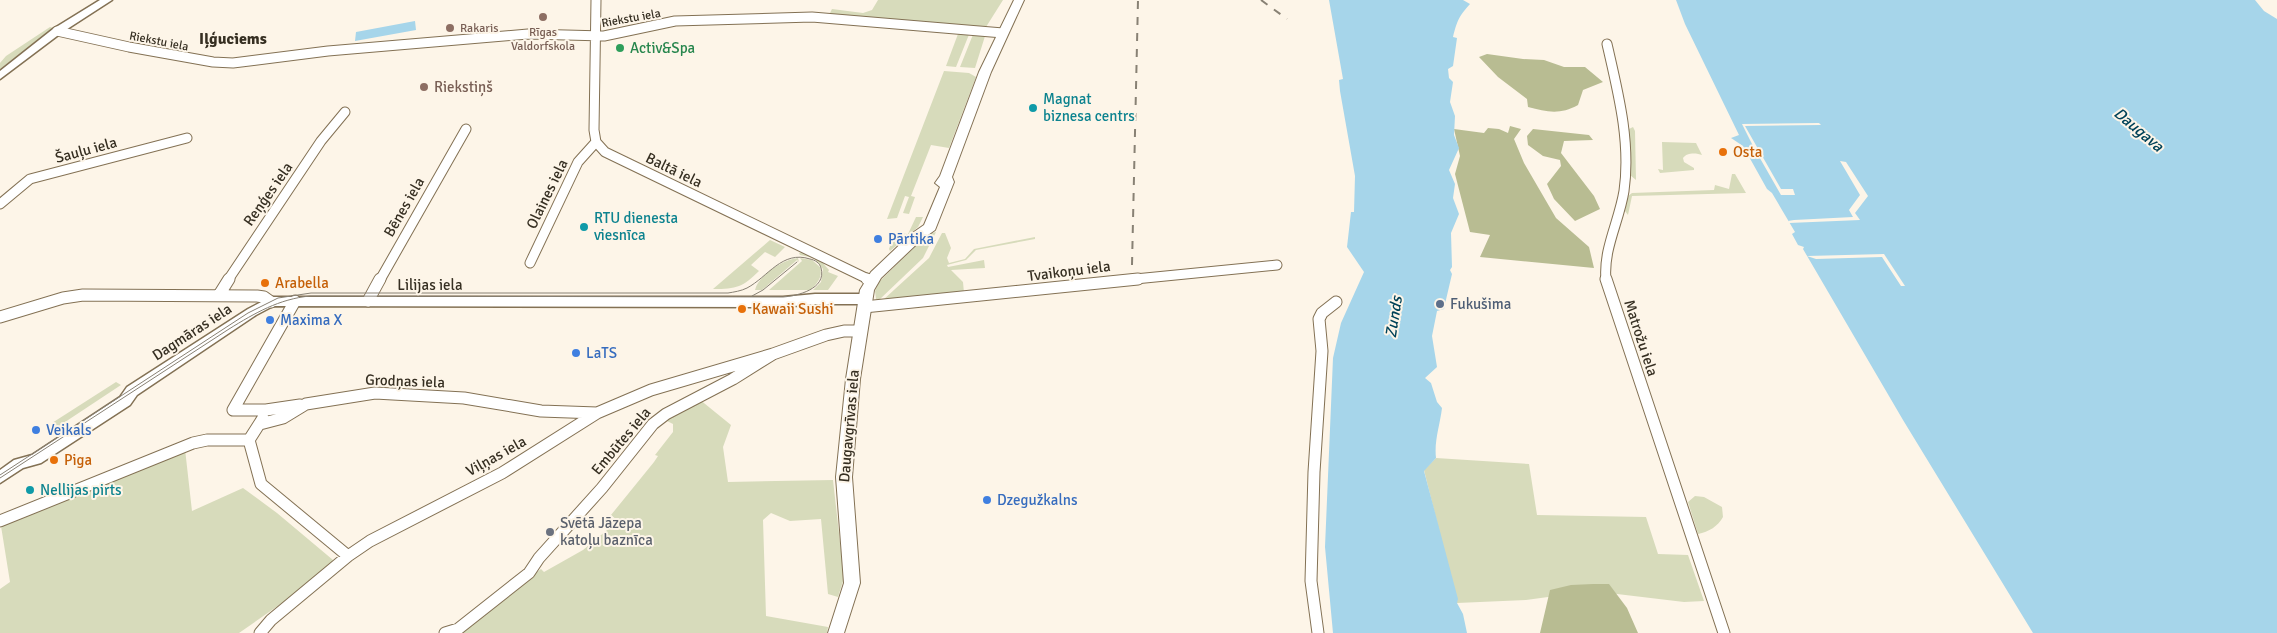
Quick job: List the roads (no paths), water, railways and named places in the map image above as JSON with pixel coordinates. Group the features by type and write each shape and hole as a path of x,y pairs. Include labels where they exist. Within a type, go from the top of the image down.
{"main road":[{"name":"Daugavgrīvas iela","path":"836,633 849,595 853,576 844,483 853,378 865,303 871,281 916,237 924,233 932,223 948,182 946,177 978,89 1019,0"}],"street":[{"path":"0,76 57,31 107,0"},
{"path":"596,0 594,122 596,142"},
{"name":"Riekstu iela","path":"57,31 213,62 233,63 328,51 528,34 610,35 675,21 812,17 1003,33"},
{"name":"Matrožu iela","path":"1607,44 1626,136 1623,193 1604,268 1606,284 1724,633"},
{"name":"Reņģes iela","path":"219,295 246,250 321,141 345,112"},
{"name":"Bēnes iela","path":"368,301 466,129"},
{"name":"Šauļu iela","path":"0,204 30,179 187,138"},
{"name":"Baltā iela","path":"596,142 606,152 625,162 871,281"},
{"name":"Olaines iela","path":"530,263 578,162 596,142"},
{"name":"Tvaikoņu iela","path":"865,303 1277,265"},
{"name":"Lilijas iela","path":"0,317 73,296 257,296 264,297 271,302 783,302 815,299 865,303"},
{"path":"295,301 232,410 266,410 306,404"},
{"name":"Dagmāras iela","path":"0,477 19,464 36,459 124,401 132,391 271,302"},
{"path":"1318,633 1311,582 1314,472 1322,352 1320,319 1322,313 1336,302"},
{"name":"Embūtes iela","path":"452,632 529,573 534,564 602,488 653,424 676,406 733,379 773,354 826,335 844,331 860,331"},
{"name":"Viļņas iela","path":"260,633 271,620 348,556 391,529 502,473 565,435 597,413 651,390 773,354"},
{"name":"Grodņas iela","path":"260,424 283,418 306,404 375,393 464,398 541,411 597,413"},
{"path":"266,410 260,424 249,440 261,484 348,556"},
{"path":"0,521 193,443 206,440 249,440"}],"water":[{"name":"Zunds","path":"1329,0 1463,0 1470,4 1461,15 1456,27 1453,37 1457,38 1453,66 1448,69 1449,78 1453,82 1450,102 1455,116 1454,135 1459,148 1449,170 1455,184 1453,198 1459,214 1451,233 1452,267 1450,270 1452,274 1445,304 1436,301 1435,306 1445,306 1444,309 1437,311 1432,336 1437,367 1425,378 1431,383 1437,402 1442,408 1436,439 1436,458 1424,471 1458,599 1457,603 1463,614 1467,633 1333,633 1325,547 1333,358 1341,323 1364,272 1347,247 1351,212 1354,212 1355,176 1340,91 1339,80 1343,79"},
{"name":"Daugava","path":"1676,0 2255,0 2264,11 2277,19 2277,633 2033,633 1903,420 1803,249 1804,247 1798,245 1792,234 1795,232 1772,193 1767,189 1743,146 1731,138 1739,135 1685,24"},
{"path":"415,21 416,30 355,41 356,32"}],"tram line":[{"path":"0,475 248,313 278,298 311,293 728,293 747,288 783,261 791,258 812,259 821,268 822,275 820,281 810,290 783,297 310,296 288,300 258,312 229,329 0,478"},
{"path":"752,296 763,290 797,262"}],"railway":[{"path":"1132,265 1138,0"},
{"path":"1261,0 1287,19"}],"place":[{"name":"Rīgas Valdorfskola","path":"543,17"},
{"name":"Rakaris","path":"450,28"},
{"name":"Activ&Spa","path":"620,48"},
{"name":"Riekstiņš","path":"424,87"},
{"name":"Magnat biznesa centrs","path":"1033,108"},
{"name":"Osta","path":"1723,152"},
{"name":"RTU dienesta viesnīca","path":"584,227"},
{"name":"Pārtika","path":"878,239"},
{"name":"Arabella","path":"265,283"},
{"name":"Fukušima","path":"1440,304"},
{"name":"Kawaii Sushi","path":"742,309"},
{"name":"Maxima X","path":"270,320"},
{"name":"LaTS","path":"576,353"},
{"name":"Veikals","path":"36,430"},
{"name":"Piga","path":"54,460"},
{"name":"Nellijas pirts","path":"30,490"},
{"name":"Dzegužkalns","path":"987,500"},
{"name":"Svētā Jāzepa katoļu baznīca","path":"550,532"}],"district":[{"name":"Iļģuciems","path":"233,38"}]}
